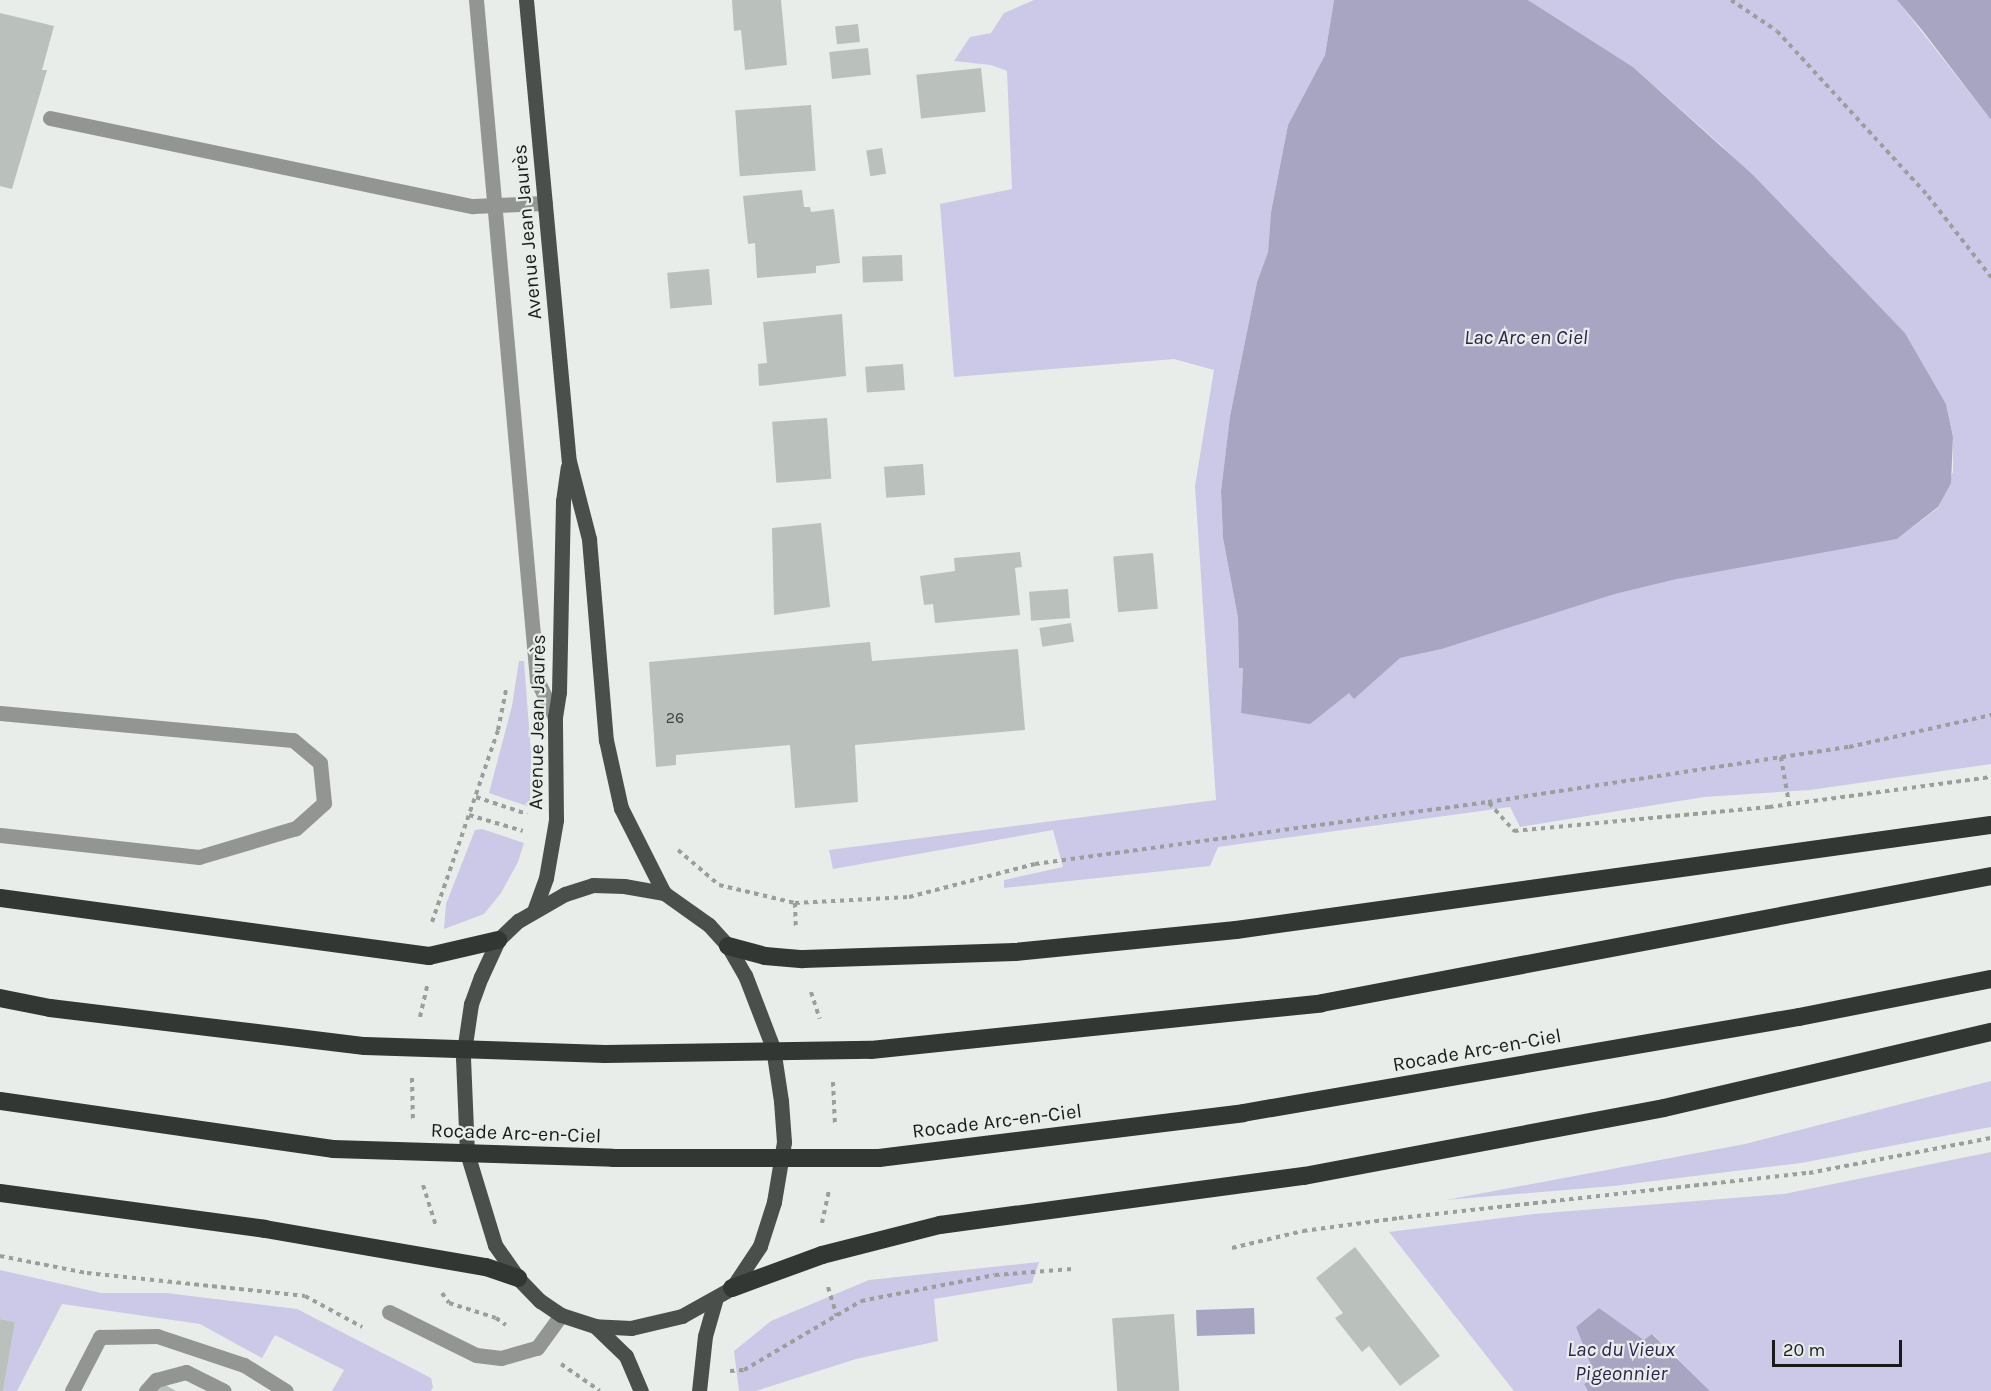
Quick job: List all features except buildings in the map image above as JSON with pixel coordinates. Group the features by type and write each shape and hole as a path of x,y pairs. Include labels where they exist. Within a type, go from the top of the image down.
{"highway":[{"path":"728,946 765,956 803,959 1015,952 1236,930 1991,825"},
{"path":"0,998 50,1008 365,1046 605,1054 871,1050 1322,1003 1991,876"},
{"path":"0,898 429,956 498,940"},
{"name":"Rocade Arc-en-Ciel","path":"0,1101 333,1149 613,1158 879,1158 1243,1113 1799,1017 1991,979"},
{"path":"732,1288 822,1254 940,1225 1304,1176 1664,1108 1991,1032"},
{"path":"0,1193 265,1229 486,1267 518,1278"}],"main road":[{"name":"Avenue Jean Jaurès","path":"526,0 569,460 589,538 606,740 621,808 664,893"},
{"name":"Avenue Jean Jaurès","path":"534,911 546,878 556,820 555,717 559,692 563,501 569,460"},
{"path":"593,885 624,886 664,893 709,925 728,946 757,1004 773,1048 782,1101 784,1143 774,1203 760,1246 732,1288 715,1300 659,1324 631,1328 595,1326 561,1315 540,1301 518,1278 495,1245 479,1202 466,1153 462,1095 463,1058 471,1004 498,940 534,911 566,894 593,885"},
{"path":"699,1391 705,1336 715,1300"},
{"path":"595,1326 626,1356 641,1391"}],"lane":[{"path":"476,0 492,206 537,680 555,717"},
{"path":"50,118 473,206 545,203"},
{"path":"0,713 293,740 320,763 324,803 296,828 199,857 0,835"},
{"path":"389,1312 476,1355 501,1358 537,1348 561,1315"},
{"path":"72,1391 100,1336 157,1336 244,1365 286,1391"},
{"path":"146,1391 156,1380 186,1372 224,1391"}],"path":[{"path":"1731,0 1776,31 1928,196 1991,277"},
{"path":"671,844 719,885 795,903 909,897 1035,864 1488,802 1849,747 1991,715"},
{"path":"1781,757 1789,804"},
{"path":"1488,802 1514,831 1789,804 1991,777"},
{"path":"429,932 476,797 529,815"},
{"path":"469,815 528,832"},
{"path":"795,903 797,931"},
{"path":"809,985 822,1026"},
{"path":"419,1022 423,1002"},
{"path":"412,1068 414,1131"},
{"path":"832,1074 835,1133"},
{"path":"1232,1248 1304,1232 1399,1218 1809,1173 1991,1138"},
{"path":"820,1232 830,1181"},
{"path":"423,1182 427,1201 441,1237"},
{"path":"0,1256 87,1273 305,1296 368,1330"},
{"path":"723,1371 744,1370 861,1301 995,1275 1072,1269"},
{"path":"826,1281 837,1316"}],"shaded area":[{"path":"1034,0 1334,0 1325,55 1288,125 1271,212 1268,252 1257,282 1230,416 1221,491 1223,538 1238,618 1239,667 1243,668 1241,712 1350,693 1354,698 1399,658 1442,649 1615,594 1714,570 1897,539 1938,508 1953,472 1953,437 1946,404 1905,333 1722,146 1633,67 1528,0 1897,0 1991,120 1991,764 1810,790 1704,797 1520,827 1510,807 1218,847 1210,866 1004,888 1004,880 1063,867 1053,830 833,869 829,850 1216,800 1195,486 1214,370 1174,359 954,377 940,204 1012,189 1007,71 991,65 954,61 970,37 991,33 1004,13"},
{"path":"519,661 524,661 531,754 530,807 489,793 512,706"},
{"path":"482,829 524,843 518,862 501,893 484,914 444,929 446,904 475,830"},
{"path":"1991,1081 1991,1127 1801,1163 1613,1186 1446,1200 1745,1144"},
{"path":"1991,1152 1991,1391 1710,1391 1653,1334 1644,1340 1599,1308 1576,1327 1595,1376 1584,1384 1588,1391 1514,1391 1389,1232 1534,1214 1784,1194"},
{"path":"1039,1262 1032,1283 934,1299 938,1341 856,1359 756,1391 739,1391 734,1351 771,1321 869,1280"},
{"path":"0,1270 101,1293 166,1293 297,1309 431,1378 433,1387 431,1391 332,1391 344,1370 275,1335 262,1358 200,1324 62,1304 17,1391 3,1391 15,1322 0,1319"}],"water":[{"name":"Lac Arc en Ciel","path":"1334,0 1528,0 1633,67 1753,175 1905,333 1946,404 1953,437 1951,483 1938,507 1897,539 1677,579 1615,594 1442,649 1400,658 1354,699 1349,693 1310,724 1241,713 1243,668 1239,668 1238,618 1223,538 1221,491 1230,416 1257,282 1268,252 1271,212 1288,125 1325,55"},
{"path":"1897,0 1991,0 1991,120 1922,30"},
{"path":"1254,1308 1255,1334 1197,1336 1196,1310"},
{"name":"Lac du Vieux Pigeonnier","path":"1599,1308 1644,1340 1652,1334 1710,1391 1588,1391 1584,1384 1595,1376 1576,1327"}]}
